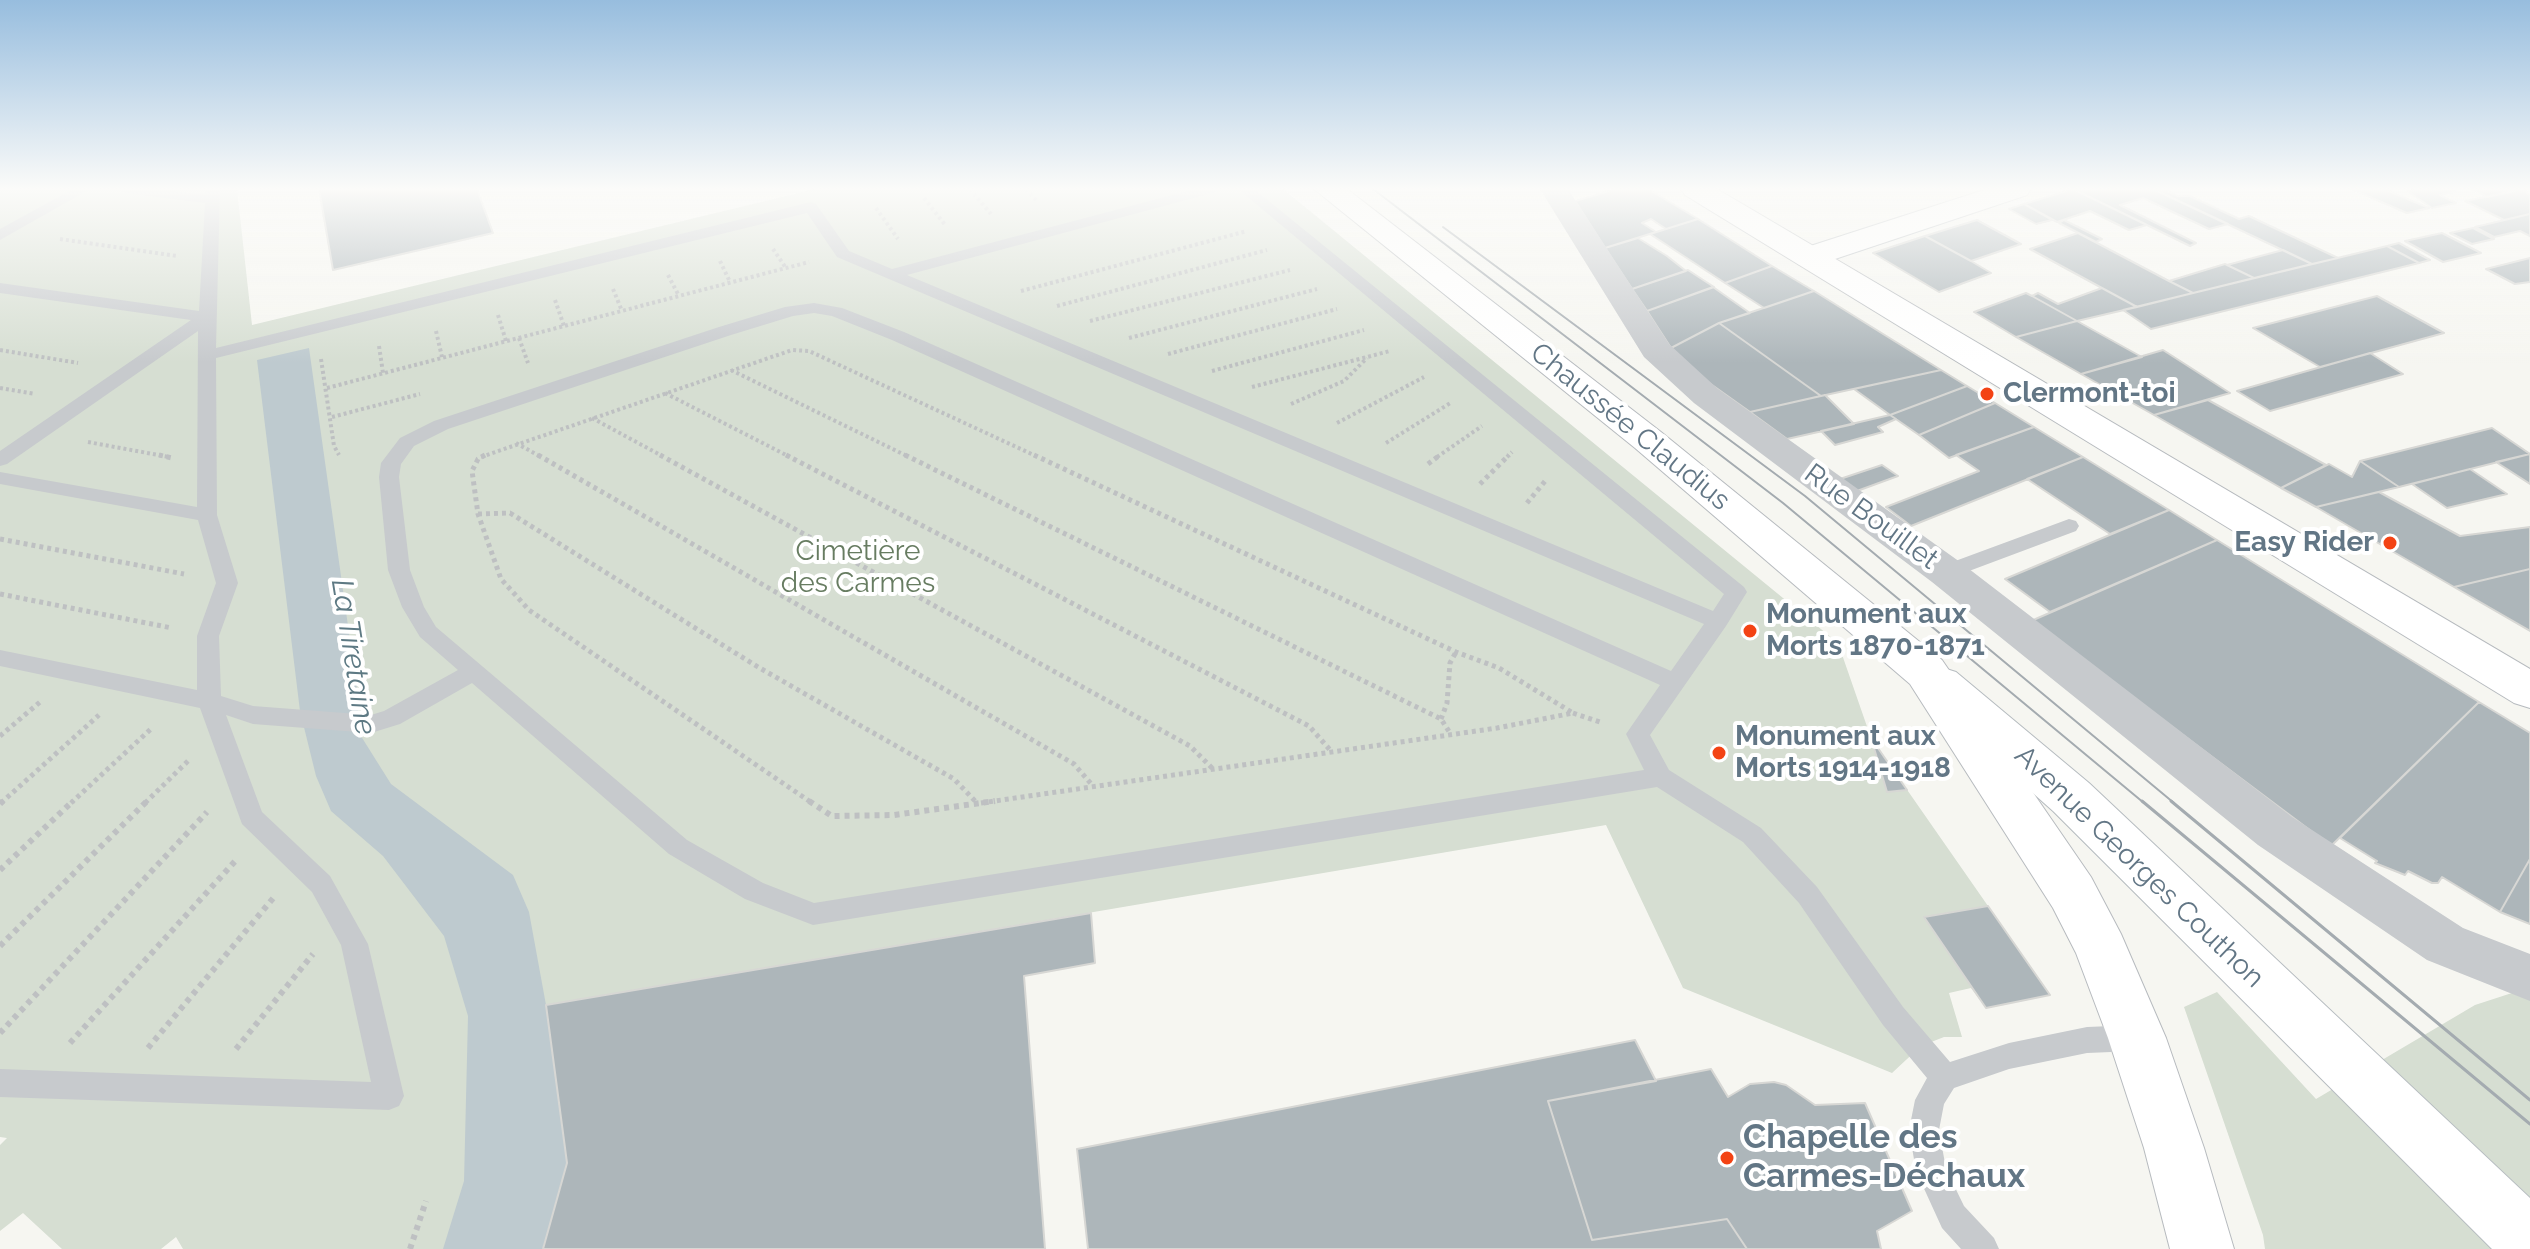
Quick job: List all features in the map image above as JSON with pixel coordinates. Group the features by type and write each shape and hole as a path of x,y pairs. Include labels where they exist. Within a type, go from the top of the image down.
{"main road":[{"name":"Chaussée Claudius","path":"1403,247 1648,440 1926,672"},
{"path":"1793,247 2530,691"},
{"path":"1809,257 1839,247"},
{"path":"1926,672 2072,893 2102,951 2137,1038 2174,1148 2202,1249"},
{"name":"Avenue Georges Couthon","path":"1926,672 2071,797 2530,1242"}],"street":[{"name":"Rue Bouillet","path":"1591,247 1656,350 1706,396 1946,572 2275,831 2445,944 2530,978"}],"lane":[{"path":"0,1083 389,1096 354,944 321,884 251,817 219,731 198,699 208,636 227,583 207,515 210,247"},
{"path":"207,355 646,247"},
{"path":"838,247 843,254 978,313 1718,621"},
{"path":"891,274 992,247"},
{"path":"1317,247 1736,592 1638,734 1660,777 1752,835 1808,895 1893,1016 1921,1046 1944,1078"},
{"path":"0,288 207,317"},
{"path":"1660,777 813,914 754,891 678,847 428,632 413,607 399,570 389,477 391,463 397,451 420,433 441,425 756,321 814,308 836,312 898,336 1675,682"},
{"path":"0,460 207,317"},
{"path":"0,478 207,515"},
{"path":"1946,572 2069,526"},
{"path":"0,658 198,699 253,715 371,724 392,718 473,672"},
{"path":"1983,1249 1953,1217 1931,1171 1924,1130 1930,1100 1944,1078 2009,1056 2087,1040 2137,1038"}],"path":[{"path":"108,247 209,261"},
{"path":"327,388 868,247"},
{"path":"978,313 1011,294 1186,247"},
{"path":"1013,327 1050,307 1276,247"},
{"path":"1052,344 1078,324 1332,260"},
{"path":"662,263 679,296"},
{"path":"1090,359 1115,341 1355,279"},
{"path":"613,287 622,311"},
{"path":"552,290 564,326"},
{"path":"1130,376 1154,358 1378,298"},
{"path":"494,302 506,341"},
{"path":"1174,394 1197,375 1405,319"},
{"path":"316,328 334,446 339,455"},
{"path":"1217,412 1238,391 1430,341"},
{"path":"0,350 129,371"},
{"path":"1573,713 1497,728 977,804 894,815 832,816 754,766 529,610 501,579 478,514 472,471 478,459 516,443 792,350 809,351 1456,652 1499,668 1573,713 1638,734"},
{"path":"1259,430 1292,403 1344,381 1367,357"},
{"path":"1307,450 1331,426 1427,375 1459,364"},
{"path":"731,370 1441,719 1450,733"},
{"path":"1355,470 1380,446 1460,396 1487,388"},
{"path":"664,393 1309,726 1331,751"},
{"path":"1401,489 1427,465 1470,437 1487,421 1517,411"},
{"path":"591,417 1190,746 1213,769"},
{"path":"38,433 207,465"},
{"path":"1454,511 1511,452 1547,437"},
{"path":"516,443 1074,764 1093,786"},
{"path":"478,514 510,513 758,667 954,779 977,804"},
{"path":"0,539 227,583"},
{"path":"0,594 208,636"},
{"path":"1441,719 1447,703 1450,663 1456,652"},
{"path":"0,804 133,685"},
{"path":"0,870 198,699"},
{"path":"0,946 219,731"},
{"path":"0,1033 238,780"},
{"path":"32,1085 264,829"},
{"path":"114,1088 302,865"},
{"path":"203,1090 341,920"},
{"path":"410,1249 426,1201"}],"green space":[{"name":"Cimetière des Carmes","path":"0,247 243,247 252,325 574,247 1354,247 1838,643 1871,738 2050,995 1986,1008 1971,988 1949,993 1962,1037 1944,1037 1921,1046 1892,1073 1683,988 1606,825 546,1005 567,1163 499,1176 446,1249 183,1249 176,1237 161,1249 62,1249 23,1213 0,1231 0,1145 7,1138 0,1137"},
{"path":"2217,992 2316,1099 2475,1005 2515,992 2530,998 2530,1249 2265,1249 2263,1235 2184,1007"}],"shaded area":[{"path":"309,348 357,690 359,733 391,784 513,875 529,912 546,1005 567,1163 543,1249 443,1249 464,1181 468,1016 444,936 383,856 331,811 316,776 300,711 257,360"}],"building":[{"path":"329,247 431,247 333,270"},
{"path":"1653,247 1686,271 1632,289 1605,248"},
{"path":"1670,247 1743,247 1772,266 1725,283"},
{"path":"1890,247 1946,247 1991,273 1939,292 1873,253"},
{"path":"1946,247 2011,247 1971,261"},
{"path":"2105,247 2193,293 2137,307 2030,249"},
{"path":"2277,247 2315,247 2338,258 2312,264"},
{"path":"2382,247 2389,247 2419,263 2151,329 2123,310"},
{"path":"2389,247 2407,247 2430,260 2419,263"},
{"path":"2416,247 2470,247 2481,253 2443,262"},
{"path":"2283,250 2312,264 2254,278 2227,265"},
{"path":"2530,258 2530,282 2515,284 2486,269"},
{"path":"2225,264 2254,278 2193,293 2169,281"},
{"path":"1772,266 1814,291 1764,308 1725,283"},
{"path":"1688,270 1714,287 1647,311 1632,289"},
{"path":"1713,287 1750,313 1719,323 1671,348 1647,311"},
{"path":"2102,288 2137,307 2077,321 2032,296 2038,293 2058,304"},
{"path":"1814,291 1941,370 1821,396 1719,323"},
{"path":"2026,293 2077,321 2016,337 1974,312"},
{"path":"2377,296 2444,333 2320,367 2253,328"},
{"path":"2077,321 2142,357 2081,374 2016,337"},
{"path":"1719,323 1821,396 1750,412 1681,363 1671,348"},
{"path":"2163,350 2230,393 2154,415 2081,374"},
{"path":"2370,353 2403,374 2270,411 2237,391"},
{"path":"1941,370 1967,386 1890,415 1854,389"},
{"path":"1967,386 1995,403 1919,435 1890,415"},
{"path":"1825,395 1854,424 1787,439 1750,412"},
{"path":"2208,400 2326,465 2281,488 2154,415"},
{"path":"1995,403 2034,427 1949,458 1919,435"},
{"path":"1890,415 1896,419 1878,427 1883,432 1835,445 1821,431"},
{"path":"2034,427 2083,457 1911,526 1886,507 1979,471 1956,455"},
{"path":"2492,428 2530,454 2399,487 2360,461"},
{"path":"2530,454 2530,484 2496,462"},
{"path":"2083,457 2169,510 2110,534 2027,479"},
{"path":"2360,461 2399,487 2316,507 2281,488 2329,464 2352,477"},
{"path":"1882,465 1898,476 1857,491 1840,479"},
{"path":"2470,469 2507,494 2447,508 2412,484"},
{"path":"2379,492 2460,536 2530,527 2530,569 2454,587 2316,507"},
{"path":"2169,510 2217,540 2050,612 2005,579"},
{"path":"2217,540 2479,702 2331,846 2031,621"},
{"path":"2530,569 2530,631 2454,587"},
{"path":"2479,702 2530,733 2530,859 2500,912 2442,877 2438,883 2432,883 2408,871 2405,875 2375,863 2377,861 2340,838"},
{"path":"1871,738 1907,790 1887,792"},
{"path":"2530,859 2530,924 2500,912"},
{"path":"1988,906 2050,995 1986,1008 1924,917"},
{"path":"1091,913 1095,963 1024,976 1045,1249 543,1249 567,1163 546,1005"},
{"path":"1635,1040 1656,1081 1548,1101 1592,1240 1727,1219 1747,1249 1088,1249 1077,1149"},
{"name":"Chapelle des Carmes-Déchaux","path":"1711,1069 1728,1097 1750,1084 1774,1082 1786,1085 1815,1105 1865,1103 1912,1211 1877,1231 1881,1249 1747,1249 1727,1219 1592,1240 1548,1101"}],"tram line":[{"path":"1449,247 1783,503 2144,803"},
{"path":"1470,247 1805,496 2174,803"},
{"path":"2142,801 2530,1124"},
{"path":"2171,801 2530,1100"}],"place":[{"name":"Clermont-toi","path":"1987,394"},
{"name":"Easy Rider","path":"2390,543"},
{"name":"Monument aux Morts 1870-1871","path":"1750,631"},
{"name":"Monument aux Morts 1914-1918","path":"1719,753"},
{"name":"Chapelle des Carmes-Déchaux","path":"1727,1158"}],"water label":[{"name":"La Tiretaine","path":"353,657"}]}
